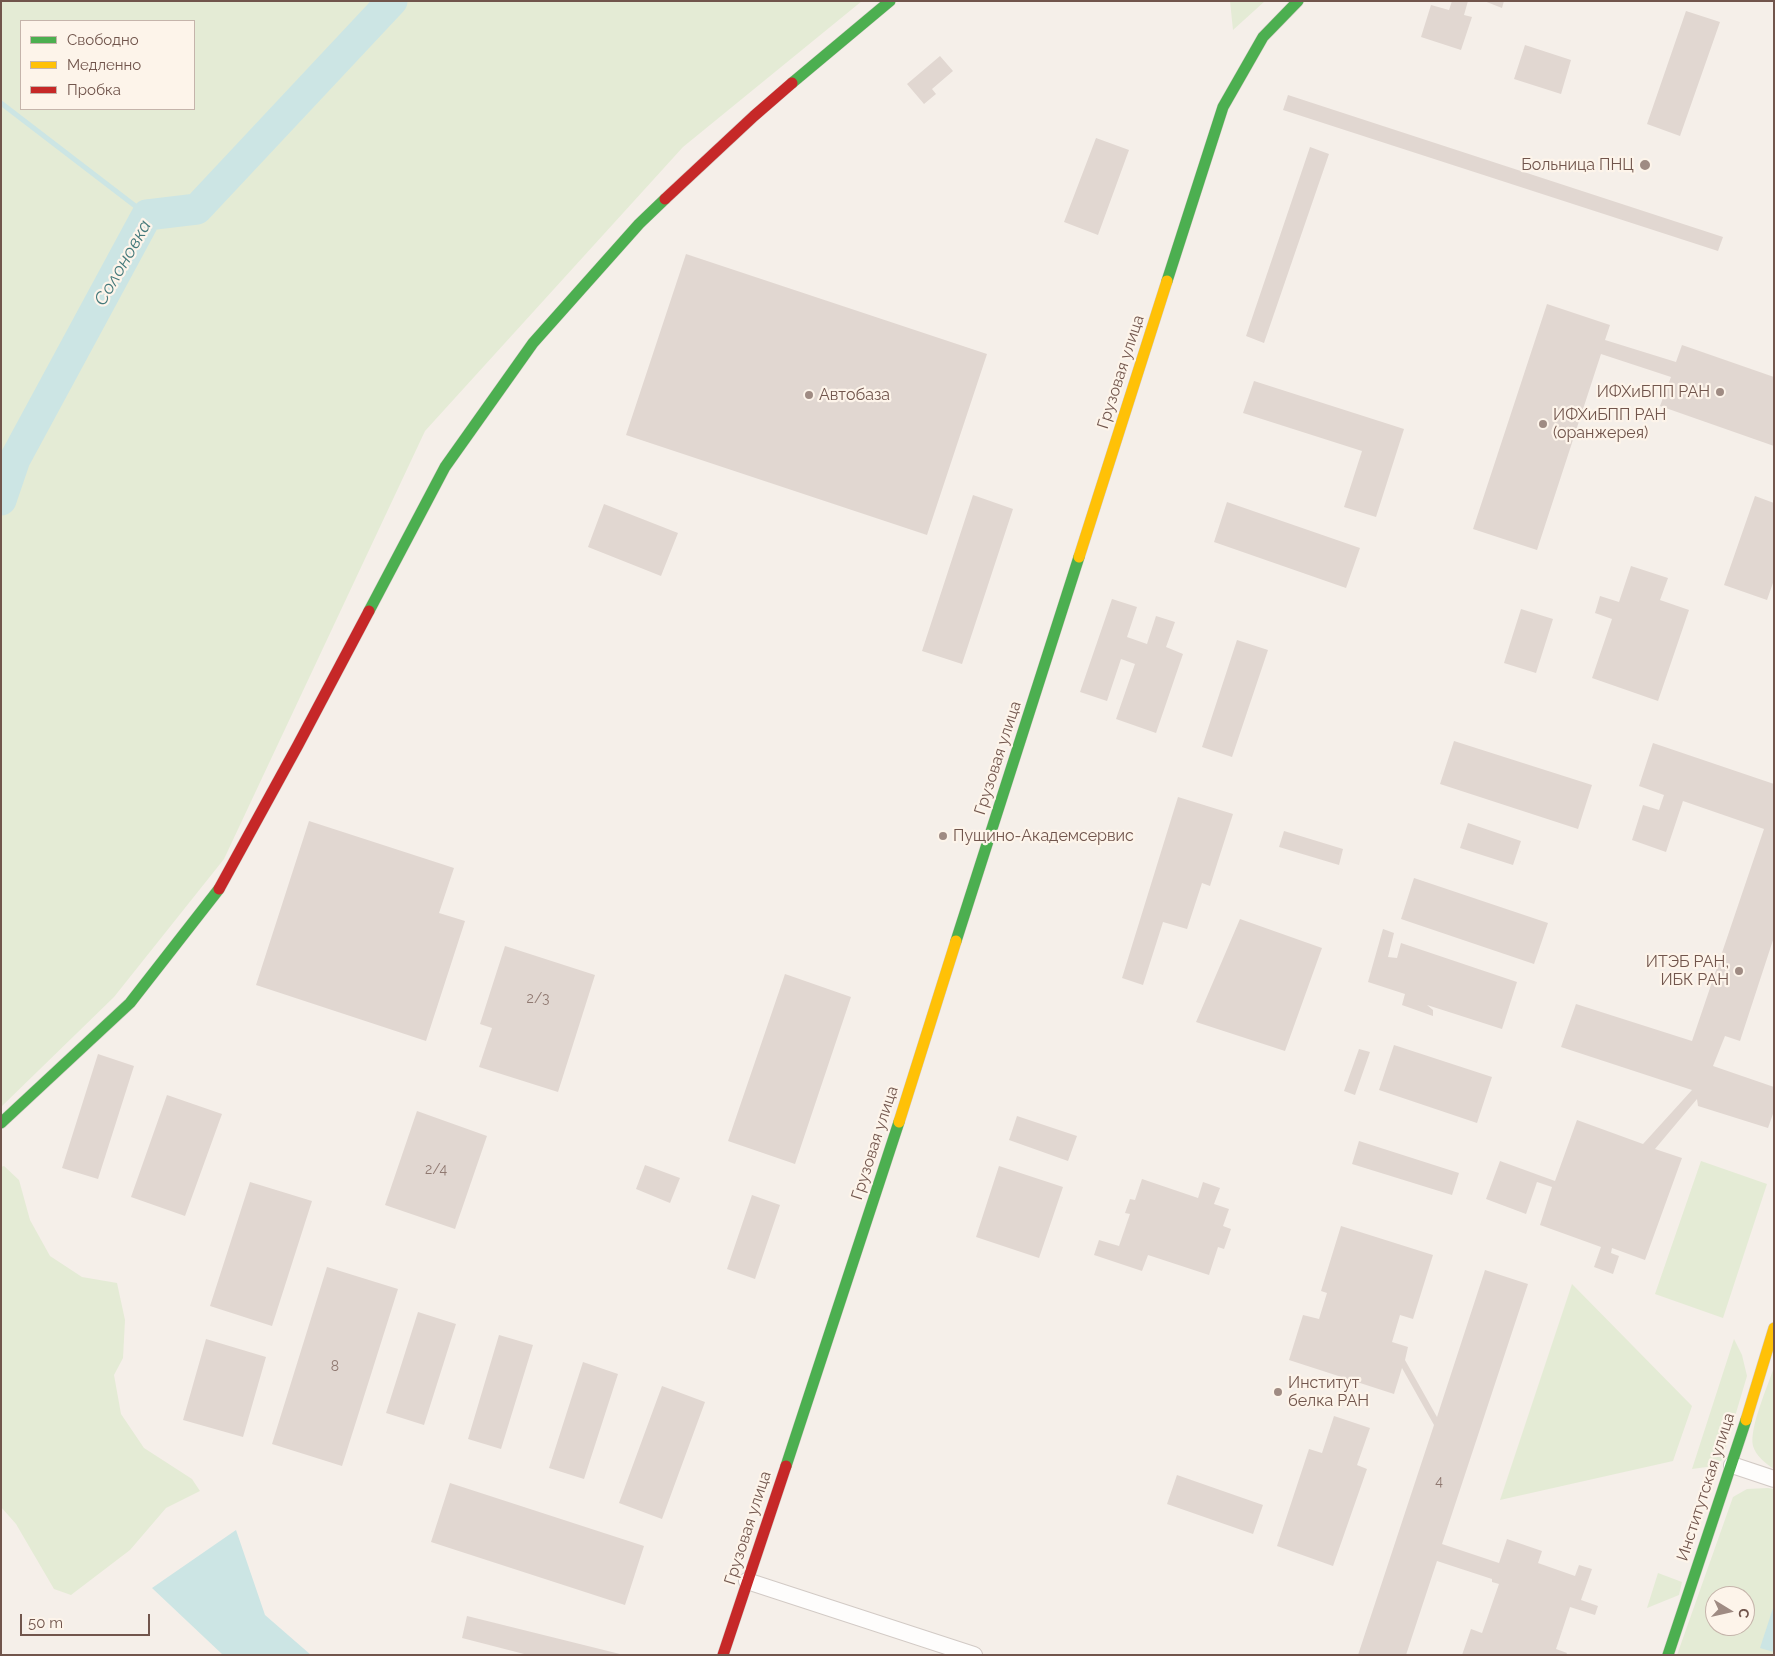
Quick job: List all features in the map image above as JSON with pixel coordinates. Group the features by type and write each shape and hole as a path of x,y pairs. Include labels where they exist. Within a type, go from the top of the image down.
{"street":[{"path":"1,1123 130,1003 222,886 303,737 445,467 533,343 639,224 754,116 890,1"},
{"name":"Грузовая улица","path":"723,1655 870,1215 1223,107 1264,36 1298,1"},
{"name":"Институтская улица","path":"1668,1655 1732,1465 1774,1328"},
{"path":"1732,1465 1774,1479"},
{"path":"747,1581 974,1655"}],"green space":[{"path":"1,1 862,1 683,147 425,431 224,859 114,997 1,1107"},
{"path":"1230,1 1265,1 1233,30"},
{"path":"1701,1161 1767,1184 1723,1318 1655,1294"},
{"path":"4,1166 19,1180 30,1220 50,1256 82,1277 117,1283 125,1320 123,1358 114,1375 121,1414 144,1448 192,1479 200,1491 166,1508 130,1550 71,1595 54,1589 16,1524 1,1507 1,1167"},
{"path":"1572,1284 1692,1406 1673,1461 1500,1500"},
{"path":"1734,1339 1742,1355 1747,1376 1722,1460 1714,1466 1692,1469"},
{"path":"1774,1367 1774,1469 1756,1453 1753,1446 1753,1438 1756,1418"},
{"path":"1747,1489 1774,1489 1774,1655 1677,1655 1733,1497"},
{"path":"1658,1573 1682,1582 1679,1595 1647,1608"}],"water":[{"path":"236,1530 265,1615 311,1655 223,1655 152,1588"},
{"path":"1774,1605 1774,1652 1760,1648"}],"building":[{"path":"1452,1 1468,1 1464,15 1472,17 1461,50 1421,37 1431,5 1449,10"},
{"path":"1484,1 1504,1 1502,8"},
{"path":"1686,11 1720,22 1680,136 1647,124"},
{"path":"1525,45 1571,60 1561,94 1514,79"},
{"path":"940,56 953,71 932,89 936,94 924,104 907,84"},
{"path":"1288,95 1723,237 1718,251 1283,110"},
{"path":"1096,138 1129,150 1098,235 1064,222"},
{"path":"1310,147 1329,154 1264,343 1246,336"},
{"path":"686,254 987,354 927,535 626,435"},
{"name":"ИФХиБПП РАН (оранжерея)","path":"1547,304 1610,325 1605,340 1676,362 1682,345 1774,377 1774,446 1660,406 1671,377 1601,354 1537,550 1473,529"},
{"path":"1254,381 1404,429 1376,517 1344,507 1362,451 1243,413"},
{"path":"973,495 1013,509 962,664 922,651"},
{"path":"1755,496 1774,503 1774,580 1767,600 1724,585"},
{"path":"1227,502 1360,548 1346,588 1214,542"},
{"path":"604,504 678,533 661,576 588,547"},
{"path":"1631,566 1668,578 1660,600 1689,610 1658,701 1592,678 1612,619 1595,613 1600,596 1619,602"},
{"path":"1112,599 1137,607 1127,637 1147,644 1156,616 1175,622 1166,647 1183,654 1156,733 1116,719 1135,664 1121,659 1107,701 1080,692"},
{"path":"1521,609 1553,619 1536,673 1504,663"},
{"path":"1237,640 1268,650 1232,757 1202,747"},
{"path":"1454,741 1592,785 1578,829 1440,784"},
{"name":"ИТЭБ РАН, ИБК РАН","path":"1653,743 1774,784 1774,937 1740,1041 1725,1036 1713,1066 1774,1087 1774,1111 1768,1128 1698,1106 1697,1099 1655,1149 1682,1158 1645,1260 1612,1248 1611,1253 1619,1256 1613,1274 1594,1267 1601,1247 1540,1225 1552,1187 1537,1182 1526,1214 1486,1199 1500,1161 1555,1181 1577,1120 1643,1144 1692,1090 1561,1047 1576,1004 1692,1041 1764,829 1683,801 1666,852 1632,840 1643,805 1659,810 1664,795 1639,786"},
{"path":"1178,797 1233,814 1210,886 1202,883 1187,929 1163,922 1143,985 1122,978"},
{"path":"309,821 454,868 439,913 465,921 426,1041 256,985"},
{"path":"1468,823 1521,841 1513,865 1460,848"},
{"path":"1284,831 1343,849 1339,865 1279,847"},
{"path":"1414,878 1548,923 1534,964 1401,919"},
{"path":"1240,919 1322,948 1285,1051 1196,1022"},
{"path":"1383,929 1394,933 1388,957 1397,958 1401,943 1517,982 1502,1029 1427,1005 1433,1010 1433,1016 1402,1005 1405,994 1368,982"},
{"path":"505,946 595,975 558,1092 479,1067 492,1028 480,1024"},
{"path":"785,974 851,997 795,1164 728,1141"},
{"path":"1394,1045 1492,1077 1477,1123 1379,1090"},
{"path":"1359,1049 1370,1052 1355,1095 1344,1091"},
{"path":"98,1054 134,1066 98,1179 62,1168"},
{"path":"167,1095 222,1114 185,1216 131,1197"},
{"path":"417,1111 487,1136 455,1229 385,1205"},
{"path":"1017,1116 1077,1136 1068,1161 1009,1140"},
{"path":"1359,1141 1459,1173 1452,1195 1352,1164"},
{"path":"645,1165 680,1178 670,1203 636,1189"},
{"path":"999,1166 1063,1187 1039,1258 976,1237"},
{"path":"1142,1179 1198,1198 1203,1182 1220,1188 1214,1204 1229,1209 1223,1226 1231,1229 1224,1249 1218,1247 1209,1275 1148,1255 1142,1271 1094,1255 1099,1240 1119,1246 1130,1214 1125,1213 1130,1199 1135,1200"},
{"path":"250,1182 312,1201 272,1326 210,1306"},
{"path":"752,1195 780,1205 755,1279 727,1269"},
{"path":"1341,1226 1433,1255 1413,1319 1400,1315 1392,1342 1408,1347 1405,1360 1437,1417 1485,1270 1528,1284 1442,1544 1499,1563 1507,1539 1542,1551 1538,1563 1575,1576 1579,1565 1592,1569 1581,1600 1598,1606 1595,1615 1570,1607 1556,1649 1567,1653 1566,1655 1462,1655 1471,1629 1482,1633 1499,1584 1492,1582 1492,1579 1437,1561 1406,1655 1358,1655 1434,1425 1402,1368 1394,1394 1289,1360 1303,1315 1319,1319 1327,1293 1321,1291"},
{"path":"327,1267 398,1289 342,1466 272,1444"},
{"path":"418,1312 456,1324 424,1425 386,1413"},
{"path":"499,1335 533,1345 501,1449 468,1439"},
{"path":"206,1339 266,1357 243,1437 183,1420"},
{"path":"583,1362 618,1374 584,1479 549,1468"},
{"path":"662,1386 705,1402 662,1519 619,1503"},
{"path":"1334,1416 1370,1428 1357,1465 1367,1469 1333,1566 1277,1546 1309,1449 1322,1453"},
{"path":"1177,1475 1263,1505 1253,1534 1167,1504"},
{"path":"450,1483 644,1546 625,1605 431,1542"},
{"path":"467,1616 620,1654 528,1655 462,1638"}],"waterway":[{"name":"Солоновка","path":"1,500 15,459 147,215 197,209 392,1"},
{"path":"1,103 147,215"}],"traffic: fast":[{"path":"792,83 890,1"},
{"path":"1167,281 1223,107 1263,37 1298,1"},
{"path":"369,611 445,467 533,343 639,224 665,199"},
{"path":"956,941 1079,557"},
{"path":"1,1123 130,1003 219,889"},
{"path":"786,1466 899,1122"},
{"path":"1668,1655 1746,1420"}],"traffic: slow":[{"path":"1079,557 1167,281"},
{"path":"899,1122 956,941"},
{"path":"1746,1420 1774,1328"}],"traffic: jam":[{"path":"665,199 792,83"},
{"path":"219,889 369,611"},
{"path":"723,1655 786,1466"}],"place":[{"name":"Больница ПНЦ","path":"1645,165"},
{"name":"ИФХиБПП РАН","path":"1720,392"},
{"name":"Автобаза","path":"809,395"},
{"name":"ИФХиБПП РАН (оранжерея)","path":"1543,424"},
{"name":"Пущино-Академсервис","path":"943,836"},
{"name":"ИТЭБ РАН, ИБК РАН","path":"1739,971"},
{"name":"Институт белка РАН","path":"1278,1392"}]}
